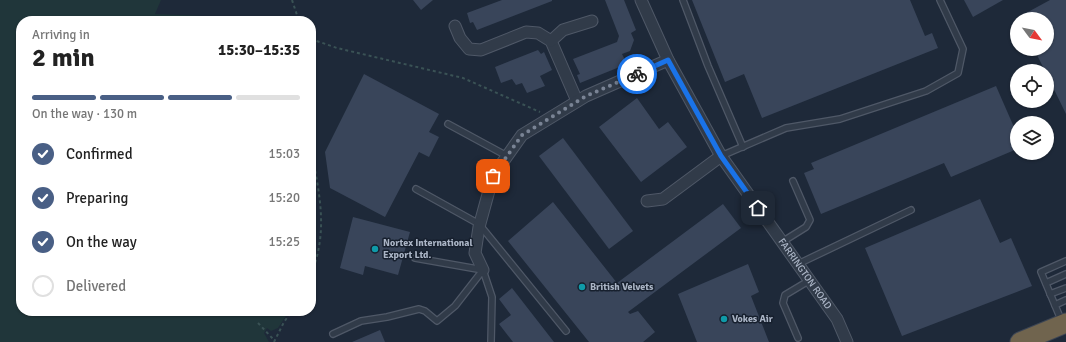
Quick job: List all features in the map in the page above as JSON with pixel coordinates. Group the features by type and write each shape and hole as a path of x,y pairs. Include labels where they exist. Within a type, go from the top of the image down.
{"highway":[{"path":"1020,342 1065,324"}],"street":[{"name":"FARRINGTON ROAD","path":"641,0 668,60 721,156 837,318 847,342"},
{"path":"551,41 563,30 592,21"},
{"path":"455,26 460,38 469,49 481,50 526,32 538,33 551,41 577,101"},
{"path":"483,270 475,253 480,224 493,176 522,135 577,101 668,60"},
{"path":"647,201 663,199 721,156"}],"lane":[{"path":"682,0 708,66 743,147"},
{"path":"721,156 786,128 840,119 926,91 958,73 963,49 940,0"},
{"path":"448,124 507,156"},
{"path":"782,242 806,227 810,220 793,181"},
{"path":"416,189 480,224 566,331"},
{"path":"798,264 911,210"},
{"path":"415,258 483,270"},
{"path":"1065,324 1050,294 1042,272 1066,261"},
{"path":"333,334 361,321 387,317 419,309 425,311 437,321 445,316 459,301 483,270"},
{"path":"483,270 492,297 491,342"},
{"path":"1046,284 1066,274"},
{"path":"798,338 783,303 785,295 810,280"},
{"path":"1050,294 1066,288"},
{"path":"1055,304 1066,300"}],"path":[{"path":"292,0 297,16"},
{"path":"316,41 337,48 463,78 536,109 548,119"},
{"path":"316,182 322,224 320,244 316,258"},
{"path":"258,323 274,341 289,316"}],"green space":[{"path":"0,0 161,0 155,14 204,16 16,16 16,316 286,316 278,328 271,331 267,328 264,333 269,342 0,342"}],"building":[{"path":"413,0 433,0 421,10"},
{"path":"502,0 552,1 477,30 473,22 470,23 467,13"},
{"path":"605,0 624,0 636,30 631,33 634,40 630,51 622,54 627,64 580,83 577,75 580,74 573,59 617,42 619,36"},
{"path":"692,0 910,0 925,36 932,33 938,48 762,118 744,74 725,82"},
{"path":"964,0 1003,0 973,17"},
{"path":"1050,0 1066,0 1066,114 1054,89 1054,64 1042,64 1038,56 1054,56 1054,12 1028,12"},
{"path":"538,50 541,54 544,52 552,70 540,76 545,86 527,93 522,83 516,85 512,79 501,83 495,67"},
{"path":"364,74 439,114 429,132 439,137 429,157 419,152 385,217 330,188 325,152"},
{"path":"996,86 1010,118 1010,152 951,177 944,163 821,214 804,173 814,169 811,163"},
{"path":"637,98 659,129 668,122 687,147 641,182 599,127"},
{"path":"563,138 633,231 609,249 539,156"},
{"path":"980,199 1000,243 1011,238 1032,286 902,336 865,248"},
{"name":"British Velvets","path":"553,202 617,283 723,204 741,228 628,312 630,314 638,311 655,332 643,342 589,342 508,241"},
{"name":"Nortex International Export Ltd.","path":"353,217 410,232 398,275 365,266 363,275 340,268"},
{"name":"Vokes Air","path":"748,264 759,292 751,296 769,342 697,342 678,294"},
{"path":"512,288 554,342 513,342 499,324 511,315 499,299"},
{"path":"380,330 385,342 352,342"}],"way so far":[{"path":"493,176 522,135 586,96 637,74"}],"place":[{"name":"Nortex International Export Ltd.","path":"375,249"},
{"name":"British Velvets","path":"582,287"},
{"name":"Vokes Air","path":"724,319"}],"route":[{"path":"637,74 668,60 721,156 758,208"}]}
